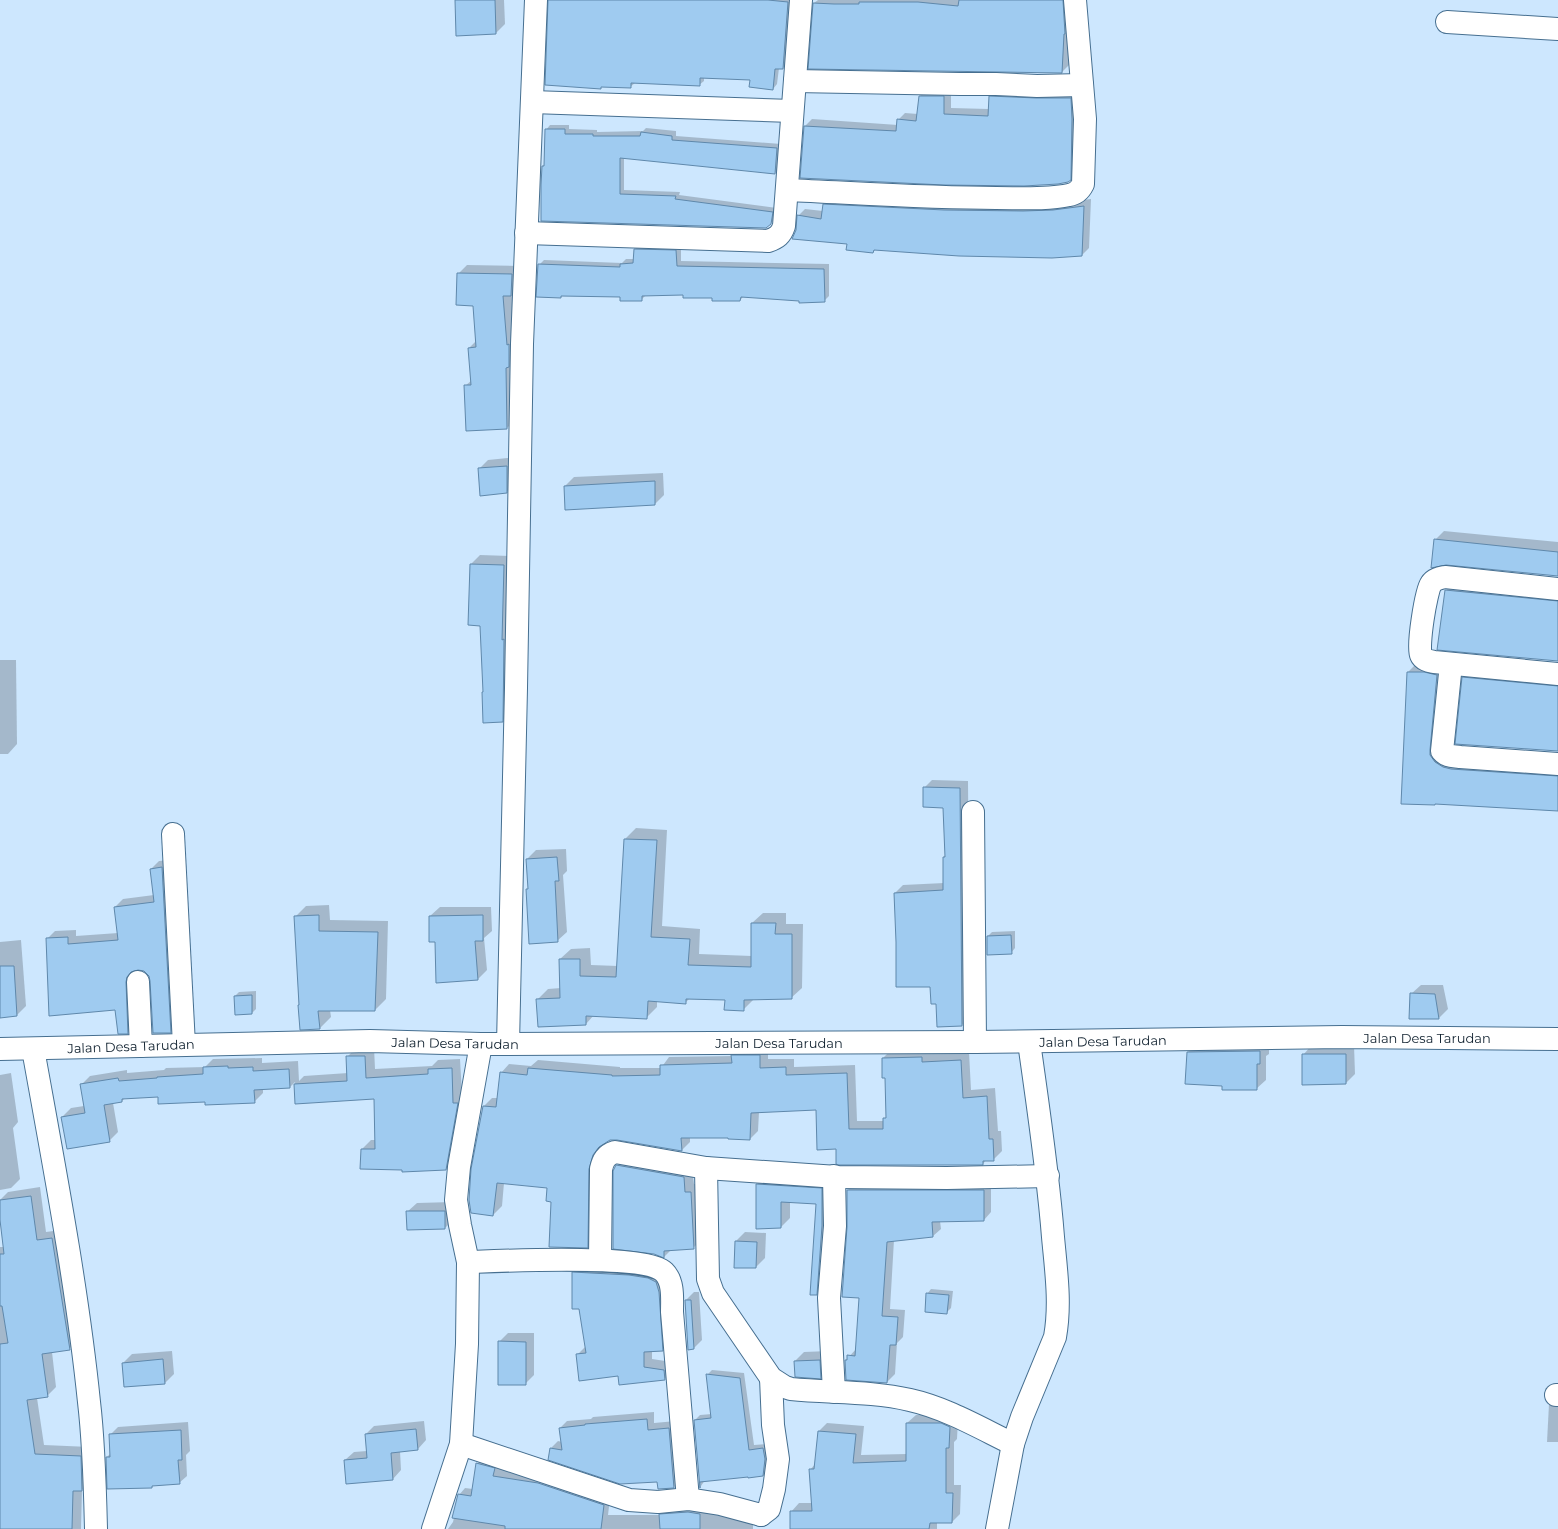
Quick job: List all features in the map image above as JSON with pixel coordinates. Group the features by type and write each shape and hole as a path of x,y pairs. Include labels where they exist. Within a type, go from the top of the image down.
{"street":[{"path":"508,1044 522,344 536,0"},
{"path":"526,233 768,241 775,239 782,234 787,190 801,0"},
{"path":"787,190 973,198 1038,198 1070,195 1080,190 1083,184 1085,119 1075,0"},
{"path":"1447,22 1558,29"},
{"path":"795,81 1037,86 1082,85"},
{"path":"532,102 792,111"},
{"path":"1558,589 1445,577 1433,582 1428,590 1423,616 1420,652 1428,661 1558,674"},
{"path":"1451,664 1442,751 1444,753 1449,756 1558,764"},
{"path":"973,812 975,1042"},
{"path":"173,834 184,1044"},
{"path":"138,982 141,1046"},
{"name":"Jalan Desa Tarudan","path":"0,1049 370,1041 508,1044 1029,1042 1342,1037 1558,1039"},
{"path":"998,1529 1013,1444 1022,1417 1055,1337 1058,1310 1056,1266 1038,1177 1029,1042"},
{"path":"433,1529 461,1444 467,1344 468,1262 457,1213 457,1186 466,1121 481,1044"},
{"path":"33,1049 61,1210 89,1402 95,1475 96,1529"},
{"path":"600,1260 601,1168 602,1163 609,1154 615,1152 706,1168 834,1176 940,1178 1038,1177"},
{"path":"706,1168 708,1279 713,1293 771,1378 785,1387 792,1389 890,1396 911,1400 940,1410 1013,1444"},
{"path":"834,1176 835,1226 829,1298 834,1392"},
{"path":"468,1262 600,1260 653,1266 663,1270 670,1278 688,1499"},
{"path":"461,1444 629,1500 658,1502 688,1499 720,1504 762,1522 769,1509 774,1489 778,1458 773,1425 771,1378"}],"building":[{"path":"455,0 495,0 496,34 456,36"},
{"path":"548,0 768,0 788,2 783,69 775,69 773,90 749,87 750,80 700,78 700,86 631,83 631,88 601,87 601,89 545,85"},
{"path":"959,0 1063,0 1065,34 1062,73 808,69 813,3 859,4 859,2 918,2 958,6"},
{"path":"919,96 944,96 944,114 988,116 989,96 1071,98 1071,180 1058,184 1024,186 944,185 800,178 804,126 896,131 897,119 916,121"},
{"path":"545,129 565,129 565,134 593,134 593,136 640,136 641,132 672,136 672,140 777,148 775,174 620,158 620,194 676,196 675,199 773,212 771,224 766,228 541,221 541,185 542,166 544,166"},
{"path":"823,204 944,210 1023,211 1053,210 1084,206 1082,256 1052,258 959,256 874,250 873,253 846,250 847,244 792,239 796,230 797,215 821,219"},
{"path":"634,249 676,250 677,266 824,269 825,302 799,303 799,301 741,297 740,301 712,301 712,298 683,298 683,295 642,296 642,301 620,301 620,297 536,297 538,264 620,267 620,264 633,263"},
{"path":"457,273 512,274 511,296 503,296 507,345 509,344 509,367 506,368 507,429 466,431 464,385 471,385 468,348 476,347 473,306 456,305"},
{"path":"507,466 507,493 480,496 478,468"},
{"path":"655,481 655,505 565,510 564,486"},
{"path":"1434,539 1558,552 1558,576 1446,565 1431,568"},
{"path":"470,564 504,565 502,640 504,639 503,722 483,723 480,626 468,625"},
{"path":"1445,590 1558,601 1558,661 1437,650"},
{"path":"1407,672 1424,672 1437,675 1430,750 1430,755 1435,762 1443,767 1451,769 1558,776 1558,811 1435,804 1401,804"},
{"path":"1462,677 1558,686 1558,751 1455,744"},
{"path":"923,787 960,788 962,1026 937,1027 936,1004 931,1004 930,987 896,987 894,893 943,890 943,857 945,857 943,808 923,807"},
{"path":"624,839 657,840 651,937 690,939 688,965 751,967 751,923 776,923 775,934 792,934 792,999 744,1000 744,1011 724,1010 725,1000 686,999 686,1004 648,1001 647,1019 586,1016 586,1025 538,1027 536,999 560,998 559,959 580,959 580,976 616,977"},
{"path":"557,857 559,881 555,881 558,942 529,944 526,859"},
{"path":"162,867 171,1033 153,1033 149,976 144,971 138,970 131,972 127,977 126,982 128,1034 118,1034 115,1010 49,1016 46,938 68,937 68,944 118,940 114,907 154,902 150,869"},
{"path":"319,915 319,931 378,932 375,1011 318,1011 320,1029 300,1030 294,916"},
{"path":"483,915 483,941 475,941 478,980 436,983 435,942 429,942 429,916"},
{"path":"1011,935 1012,954 987,955 987,936"},
{"path":"0,966 14,966 17,1016 0,1018"},
{"path":"1410,993 1435,994 1439,1019 1409,1019"},
{"path":"252,995 252,1014 235,1015 234,996"},
{"path":"1260,1051 1260,1064 1257,1064 1257,1090 1222,1090 1222,1086 1185,1084 1187,1052"},
{"path":"1302,1054 1346,1054 1346,1084 1302,1085"},
{"path":"731,1055 760,1055 760,1068 786,1067 786,1075 847,1073 849,1129 883,1129 883,1118 886,1118 885,1078 882,1078 882,1058 922,1057 922,1062 961,1060 963,1098 987,1096 989,1139 993,1139 994,1161 983,1161 983,1165 838,1165 836,1164 836,1149 817,1150 816,1110 751,1113 750,1140 728,1138 681,1138 682,1151 617,1140 610,1140 599,1147 593,1155 589,1169 588,1248 549,1247 551,1202 546,1201 547,1188 497,1183 493,1216 471,1213 469,1200 471,1169 483,1106 496,1107 500,1072 527,1075 528,1068 612,1076 660,1075 660,1065 732,1063"},
{"path":"346,1056 365,1056 366,1078 428,1074 428,1069 452,1068 453,1103 458,1103 446,1170 402,1172 402,1170 360,1169 361,1149 375,1149 374,1099 295,1104 294,1084 347,1081"},
{"path":"228,1066 228,1068 253,1067 253,1071 289,1069 290,1088 254,1090 255,1103 205,1105 205,1102 158,1104 158,1097 122,1099 122,1102 104,1105 110,1142 67,1149 61,1117 85,1113 80,1084 118,1078 119,1081 203,1074 203,1067"},
{"path":"616,1165 684,1177 685,1192 691,1192 694,1249 664,1251 664,1258 654,1254 613,1249 613,1171"},
{"path":"756,1184 822,1188 822,1226 817,1295 810,1295 816,1204 781,1202 781,1228 756,1229"},
{"path":"847,1190 984,1190 984,1221 932,1222 933,1237 887,1242 882,1316 898,1317 896,1345 890,1345 887,1383 846,1380 845,1360 847,1360 847,1355 855,1356 859,1298 842,1297 847,1227"},
{"path":"31,1196 37,1240 52,1238 70,1350 42,1354 48,1397 27,1400 35,1454 81,1456 82,1491 73,1491 72,1529 0,1529 0,1344 8,1343 2,1306 0,1306 0,1254 4,1254 0,1220 0,1200"},
{"path":"406,1211 445,1211 445,1229 407,1230"},
{"path":"735,1241 757,1242 756,1268 734,1268"},
{"path":"572,1272 629,1275 648,1278 656,1282 659,1292 663,1351 644,1352 644,1367 664,1370 665,1380 619,1385 618,1376 579,1381 576,1354 586,1353 579,1309 572,1309"},
{"path":"926,1293 949,1295 947,1314 925,1312"},
{"path":"685,1300 691,1300 694,1349 688,1350"},
{"path":"498,1341 526,1342 526,1385 498,1385"},
{"path":"163,1359 165,1384 124,1387 122,1363"},
{"path":"820,1360 821,1379 795,1377 794,1361"},
{"path":"706,1374 740,1378 749,1450 763,1448 765,1459 763,1476 700,1482 700,1488 694,1420 711,1418"},
{"path":"647,1419 648,1430 669,1428 674,1488 658,1489 657,1482 620,1484 548,1460 550,1448 562,1450 559,1428 585,1424"},
{"path":"906,1423 941,1423 950,1427 949,1448 946,1448 946,1493 953,1493 952,1523 930,1523 929,1529 790,1529 790,1511 812,1511 809,1469 814,1469 818,1431 856,1434 853,1463 906,1461"},
{"path":"416,1429 418,1450 391,1453 393,1480 346,1484 344,1460 367,1458 365,1434"},
{"path":"181,1430 182,1460 178,1460 180,1484 152,1486 152,1488 107,1489 106,1457 110,1457 109,1434"},
{"path":"476,1463 495,1468 493,1476 538,1483 604,1505 601,1529 505,1529 505,1526 452,1518 458,1494 471,1496"},
{"path":"688,1512 700,1514 700,1529 660,1529 659,1514"}]}
